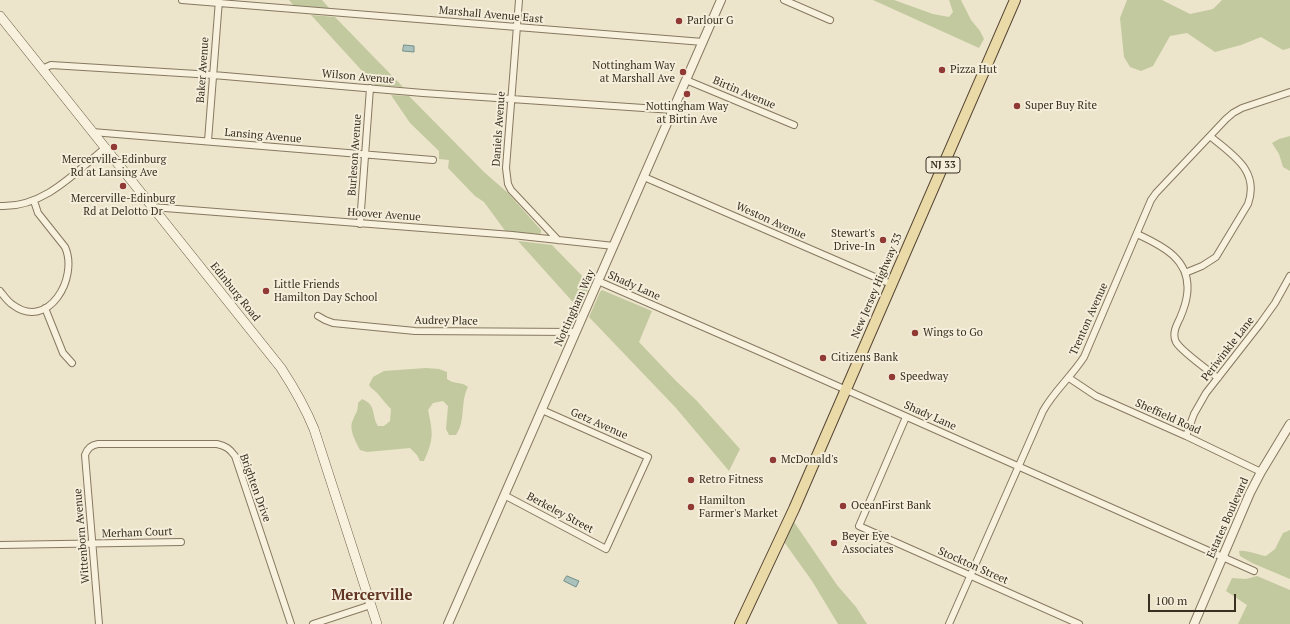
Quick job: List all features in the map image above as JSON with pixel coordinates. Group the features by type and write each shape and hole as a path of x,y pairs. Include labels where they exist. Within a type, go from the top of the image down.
{"main road":[{"name":"New Jersey Highway 33","path":"740,624 794,509 1015,0"},
{"name":"Edinburg Road","path":"0,16 281,368 300,398 314,429 377,624"}],"street":[{"name":"Marshall Avenue East","path":"182,0 219,1 703,42"},
{"name":"Daniels Avenue","path":"519,0 506,168 508,184 511,190 558,240"},
{"name":"Nottingham Way","path":"448,624 721,0"},
{"path":"784,0 830,20"},
{"name":"Baker Avenue","path":"208,142 219,1"},
{"name":"Wilson Avenue","path":"42,69 51,65 213,75 512,100 673,110"},
{"name":"Birtin Avenue","path":"686,80 794,125"},
{"name":"Burleson Avenue","path":"360,224 370,88"},
{"name":"Trenton Avenue","path":"950,624 1043,411 1055,392 1069,378 1084,358 1151,200 1233,113 1242,108 1290,92"},
{"name":"Lansing Avenue","path":"92,132 433,160"},
{"path":"1185,273 1202,266 1216,257 1248,204 1250,197 1251,183 1247,171 1239,161 1210,136"},
{"path":"0,206 13,206 34,201 54,190 105,148"},
{"name":"Weston Avenue","path":"644,177 891,284"},
{"path":"0,292 8,302 20,309 34,311 51,305 60,294 67,276 69,260 64,247 38,214 34,201"},
{"name":"Hoover Avenue","path":"152,208 512,235 614,246"},
{"path":"1137,234 1152,241 1172,254 1178,260 1185,273 1188,287 1186,303 1175,329 1175,338 1179,347 1218,378"},
{"name":"Periwinkle Lane","path":"1186,436 1199,404 1275,303 1290,276"},
{"name":"Shady Lane","path":"598,281 1254,571"},
{"path":"45,308 63,353 72,363"},
{"name":"Audrey Place","path":"318,316 333,323 415,331 576,332"},
{"name":"Sheffield Road","path":"1069,378 1096,396 1186,436 1261,472"},
{"name":"Getz Avenue","path":"542,410 648,457 606,549"},
{"name":"Stockton Street","path":"906,417 859,526 1079,624"},
{"name":"Estates Boulevard","path":"1194,624 1261,472 1288,433 1290,424"},
{"name":"Brighten Drive","path":"89,447 98,444 218,444 230,450 235,456 291,624"},
{"name":"Wittenborn Avenue","path":"89,447 85,455 99,624"},
{"name":"Berkeley Street","path":"504,495 606,549"},
{"name":"Merham Court","path":"0,546 181,542"},
{"path":"313,624 371,606"}],"green space":[{"path":"289,0 322,0 330,9 294,6"},
{"path":"873,0 894,0 933,14 949,17 953,12 949,0 961,0 971,20 980,31 984,39 979,48"},
{"path":"1127,0 1162,0 1190,14 1213,9 1222,0 1290,0 1290,48 1283,50 1261,37 1241,45 1215,52 1187,33 1170,36 1153,66 1141,71 1130,67 1124,57 1120,18"},
{"path":"311,15 335,17 403,87 375,85"},
{"path":"391,95 409,96 484,172 508,193 541,230 541,233 506,232 484,202 475,196 448,168 449,160 439,159 439,151 410,123"},
{"path":"1290,136 1290,171 1283,167 1279,154 1272,143"},
{"path":"518,241 552,245 590,284 580,310"},
{"path":"602,290 652,311 639,342 696,400 740,449 729,471 676,408 589,317"},
{"path":"426,368 439,369 447,372 447,379 468,387 464,399 461,424 456,435 449,435 446,429 448,406 443,401 433,403 428,410 432,436 430,447 424,461 420,461 417,455 410,448 367,452 360,450 351,427 358,403 362,399 367,401 372,407 378,426 384,426 390,421 391,409 369,385 373,377 384,371"},
{"path":"792,519 837,585 856,607 867,624 838,624 812,581 782,539"},
{"path":"1290,530 1290,579 1252,563 1240,556 1239,551 1266,556 1275,549 1283,533"},
{"path":"1257,576 1290,590 1290,624 1238,624 1247,605 1226,591 1232,578 1246,579"}],"water":[{"path":"404,45 414,46 414,52 403,51"},
{"path":"567,576 579,581 576,587 564,581"}],"place":[{"name":"Parlour G","path":"679,21"},
{"name":"Pizza Hut","path":"942,70"},
{"name":"Nottingham Way at Marshall Ave","path":"683,72"},
{"name":"Nottingham Way at Birtin Ave","path":"687,94"},
{"name":"Super Buy Rite","path":"1017,106"},
{"name":"Mercerville-Edinburg Rd at Lansing Ave","path":"114,147"},
{"name":"Mercerville-Edinburg Rd at Delotto Dr","path":"123,186"},
{"name":"Stewart's Drive-In","path":"883,240"},
{"name":"Little Friends Hamilton Day School","path":"266,291"},
{"name":"Wings to Go","path":"915,333"},
{"name":"Citizens Bank","path":"823,358"},
{"name":"Speedway","path":"892,377"},
{"name":"McDonald's","path":"773,460"},
{"name":"Retro Fitness","path":"691,480"},
{"name":"OceanFirst Bank","path":"843,506"},
{"name":"Hamilton Farmer's Market","path":"691,507"},
{"name":"Beyer Eye Associates","path":"834,543"}],"district":[{"name":"Mercerville","path":"372,596"}]}
